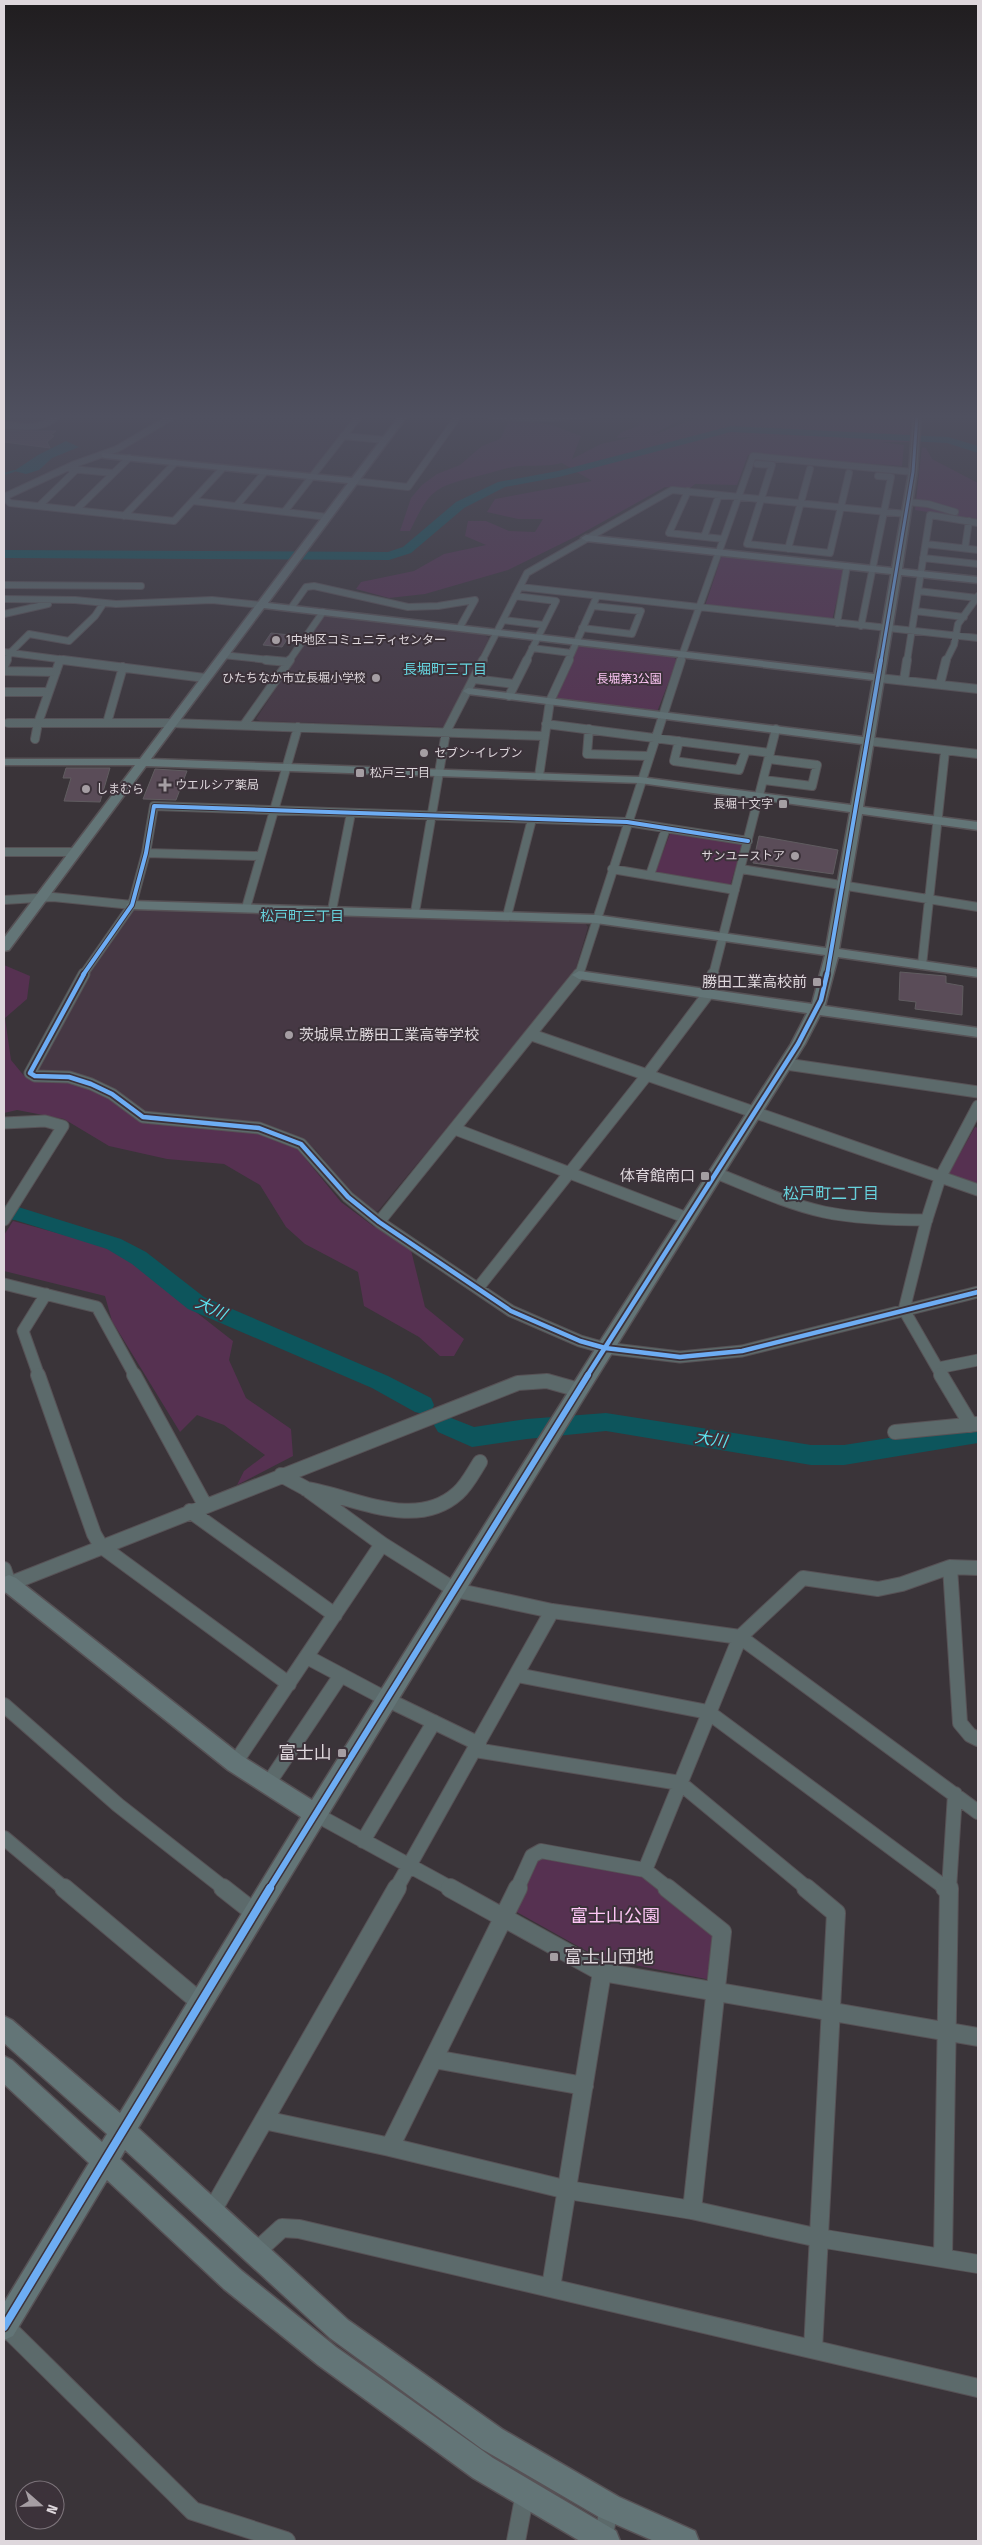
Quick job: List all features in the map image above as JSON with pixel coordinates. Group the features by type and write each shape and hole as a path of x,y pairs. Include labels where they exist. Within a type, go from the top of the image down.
{"street":[{"path":"4,947 314,534"},
{"path":"415,912 446,732 527,573 594,534"},
{"path":"669,534 723,539"},
{"path":"379,1222 579,976 661,715 725,534"},
{"path":"743,555 750,534"},
{"path":"788,549 792,534"},
{"path":"747,544 830,553 835,534"},
{"path":"861,626 878,534"},
{"path":"286,2541 193,2511 4,2326 202,2003 315,1814 388,1700 605,1348 786,1064 817,1010 832,954 902,534"},
{"path":"904,680 927,534"},
{"path":"965,548 967,534"},
{"path":"586,538 978,580"},
{"path":"926,544 978,550"},
{"path":"923,558 978,564"},
{"path":"837,623 847,566"},
{"path":"4,585 141,586"},
{"path":"75,600 114,586"},
{"path":"291,608 306,587 314,586 390,605 423,608 475,600 460,627"},
{"path":"520,587 978,638"},
{"path":"918,591 978,598 958,624 954,645 943,666 940,684"},
{"path":"508,696 560,592"},
{"path":"515,596 556,601"},
{"path":"539,776 550,701 570,653 598,596"},
{"path":"4,599 75,600 103,604 212,600 538,636 978,689"},
{"path":"4,614 61,600"},
{"path":"4,666 7,652 28,634 69,641 95,616 103,604"},
{"path":"382,618 390,605"},
{"path":"582,628 632,634 641,611 593,606"},
{"path":"915,611 964,617"},
{"path":"244,725 323,612"},
{"path":"503,620 544,624"},
{"path":"532,648 570,653"},
{"path":"7,652 205,678"},
{"path":"223,655 288,662"},
{"path":"35,738 60,659"},
{"path":"107,723 123,667"},
{"path":"4,671 56,672"},
{"path":"474,679 514,684"},
{"path":"468,691 946,751 977,753"},
{"path":"4,692 48,692"},
{"path":"8,723 171,723 544,736"},
{"path":"546,724 746,750 817,765 812,786 764,780"},
{"path":"246,908 298,727"},
{"path":"589,729 587,754 648,756"},
{"path":"478,1288 647,1075 708,994 761,796 776,730"},
{"path":"680,741 674,761 739,770 746,750"},
{"path":"922,965 946,751"},
{"path":"4,762 141,762 640,780 978,826"},
{"path":"748,841 627,822 154,806 146,853 132,905 85,971 30,1073 31,1075 59,1075 91,1084 112,1094 144,1117 259,1128 277,1133 301,1144 348,1197 379,1222 511,1311 536,1323 605,1348 660,1355 710,1355 742,1351 978,1292"},
{"path":"332,910 351,813"},
{"path":"508,916 532,819"},
{"path":"650,876 666,828"},
{"path":"4,852 74,852"},
{"path":"146,853 260,856"},
{"path":"612,869 735,890"},
{"path":"741,869 978,907"},
{"path":"4,900 40,898 132,905 415,912 596,919 832,954 978,973"},
{"path":"579,976 978,1032"},
{"path":"532,1035 978,1190"},
{"path":"786,1064 978,1092"},
{"path":"895,1432 974,1424 908,1320 904,1310 940,1178 978,1106"},
{"path":"4,1123 45,1121 63,1126 7,1215"},
{"path":"455,1130 687,1218"},
{"path":"716,1173 787,1201 824,1212 890,1220 927,1220"},
{"path":"4,1284 97,1307 205,1505"},
{"path":"46,1294 23,1331 94,1534 101,1546 289,1684"},
{"path":"938,1368 978,1360"},
{"path":"6,1580 101,1546 518,1383 547,1381 579,1390"},
{"path":"305,1488 380,1509 396,1512 416,1510 452,1499 464,1488 480,1462"},
{"path":"281,1475 305,1488 382,1544 456,1590 552,1611 740,1637 978,1812"},
{"path":"190,1511 335,1615"},
{"path":"234,1763 382,1544"},
{"path":"646,1870 708,1712 740,1637 803,1578 878,1589 902,1584 950,1567 978,1568"},
{"path":"950,1567 960,1723 970,1735 978,1739"},
{"path":"6,1580 234,1763 315,1814 602,1972 978,2037"},
{"path":"212,2211 477,1747 552,1611"},
{"path":"307,1657 434,1722 477,1747 680,1783 836,1913 813,2349"},
{"path":"268,1784 341,1675"},
{"path":"517,1675 708,1712 949,1890"},
{"path":"4,1705 118,1805 256,1914"},
{"path":"364,1841 434,1722"},
{"path":"943,2257 949,1890 955,1794"},
{"path":"4,1838 202,2003"},
{"path":"390,2147 505,1918 532,1856 541,1851 646,1870 722,1932 692,2210"},
{"path":"551,2287 602,1972"},
{"path":"4,2028 123,2131 339,2329 492,2439 609,2507 684,2541"},
{"path":"434,2059 584,2086"},
{"path":"4,2068 233,2280 327,2356 483,2468 604,2541 609,2507"},
{"path":"264,2120 390,2147 568,2190 692,2210 819,2238 978,2264"},
{"path":"256,2251 282,2228 299,2229 978,2388"},
{"path":"516,2541 525,2494"}],"shaded area":[{"name":"ひたちなか市立長堀小学校","path":"332,614 483,634 489,638 444,727 260,721 256,719 322,618"},
{"name":"茨城県立勝田工業高等学校","path":"135,909 585,923 588,927 574,975 378,1211 372,1211 344,1184 315,1149 276,1128 147,1114 136,1105 93,1079 66,1071 35,1070 96,960 131,911"}],"green space":[{"path":"465,534 581,534 508,570 425,594 389,598 356,589 361,582 414,571 444,554 486,545 465,536"},
{"path":"722,555 844,569 832,621 705,606"},
{"name":"長堀第3公園","path":"578,646 672,656 677,660 657,712 557,699 555,697"},
{"path":"671,831 743,843 730,886 655,873"},
{"path":"4,965 30,976 27,999 5,1018 11,1060 25,1077 33,1081 65,1081 88,1088 107,1098 139,1121 258,1132 295,1146 341,1202 373,1226 410,1246 425,1307 464,1339 454,1356 440,1356 419,1337 364,1306 358,1272 305,1244 286,1227 260,1185 224,1164 167,1159 109,1146 64,1119 17,1110 4,1113"},
{"path":"975,1127 978,1128 978,1185 948,1175"},
{"path":"13,1221 109,1247 132,1262 233,1341 229,1360 246,1398 291,1429 293,1456 237,1485 244,1471 265,1455 224,1425 197,1415 180,1432 112,1321 105,1296 4,1271 4,1235"},
{"name":"富士山公園","path":"539,1856 644,1875 717,1934 711,1980 599,1958 515,1911"}],"building":[{"name":"1中地区コミュニティセンター","path":"271,633 290,635 282,647 263,645"},
{"name":"しまむら","path":"66,768 110,768 100,802 64,801 71,778 63,778"},
{"name":"ウエルシア薬局","path":"155,769 187,771 176,800 143,799"},
{"name":"サンユーストア","path":"759,836 838,850 833,874 753,863"},
{"path":"900,972 946,976 946,983 963,986 962,1015 915,1009 916,1002 899,1000"}],"waterway":[{"path":"4,554 389,556 407,550 426,534"},
{"name":"大川","path":"4,1212 15,1213 114,1244 139,1258 196,1303 380,1382 423,1405"},
{"name":"大川","path":"446,1425 472,1437 527,1429 606,1422 811,1455 844,1455 978,1434"}],"cycle path":[{"path":"4,2327 315,1814 605,1348 798,1044 821,1000 832,954 903,534"},
{"path":"748,841 627,822 154,806 146,853 132,905 85,971 30,1073 35,1076 69,1077 91,1084 112,1094 143,1117 259,1128 277,1133 301,1144 348,1197 379,1222 511,1311 580,1341 605,1348 680,1357 742,1351 978,1292"}],"place":[{"name":"1中地区コミュニティセンター","path":"276,640"},
{"name":"ひたちなか市立長堀小学校","path":"376,678"},
{"name":"セブン-イレブン","path":"424,753"},
{"name":"松戸三丁目","path":"360,773"},
{"name":"ウエルシア薬局","path":"165,785"},
{"name":"しまむら","path":"86,789"},
{"name":"長堀十文字","path":"783,804"},
{"name":"サンユーストア","path":"795,856"},
{"name":"勝田工業高校前","path":"817,982"},
{"name":"茨城県立勝田工業高等学校","path":"289,1035"},
{"name":"体育館南口","path":"705,1176"},
{"name":"富士山","path":"342,1753"},
{"name":"富士山団地","path":"554,1957"}],"district":[{"name":"長堀町三丁目","path":"445,669"},
{"name":"松戸町三丁目","path":"302,916"},
{"name":"松戸町二丁目","path":"831,1193"}]}
